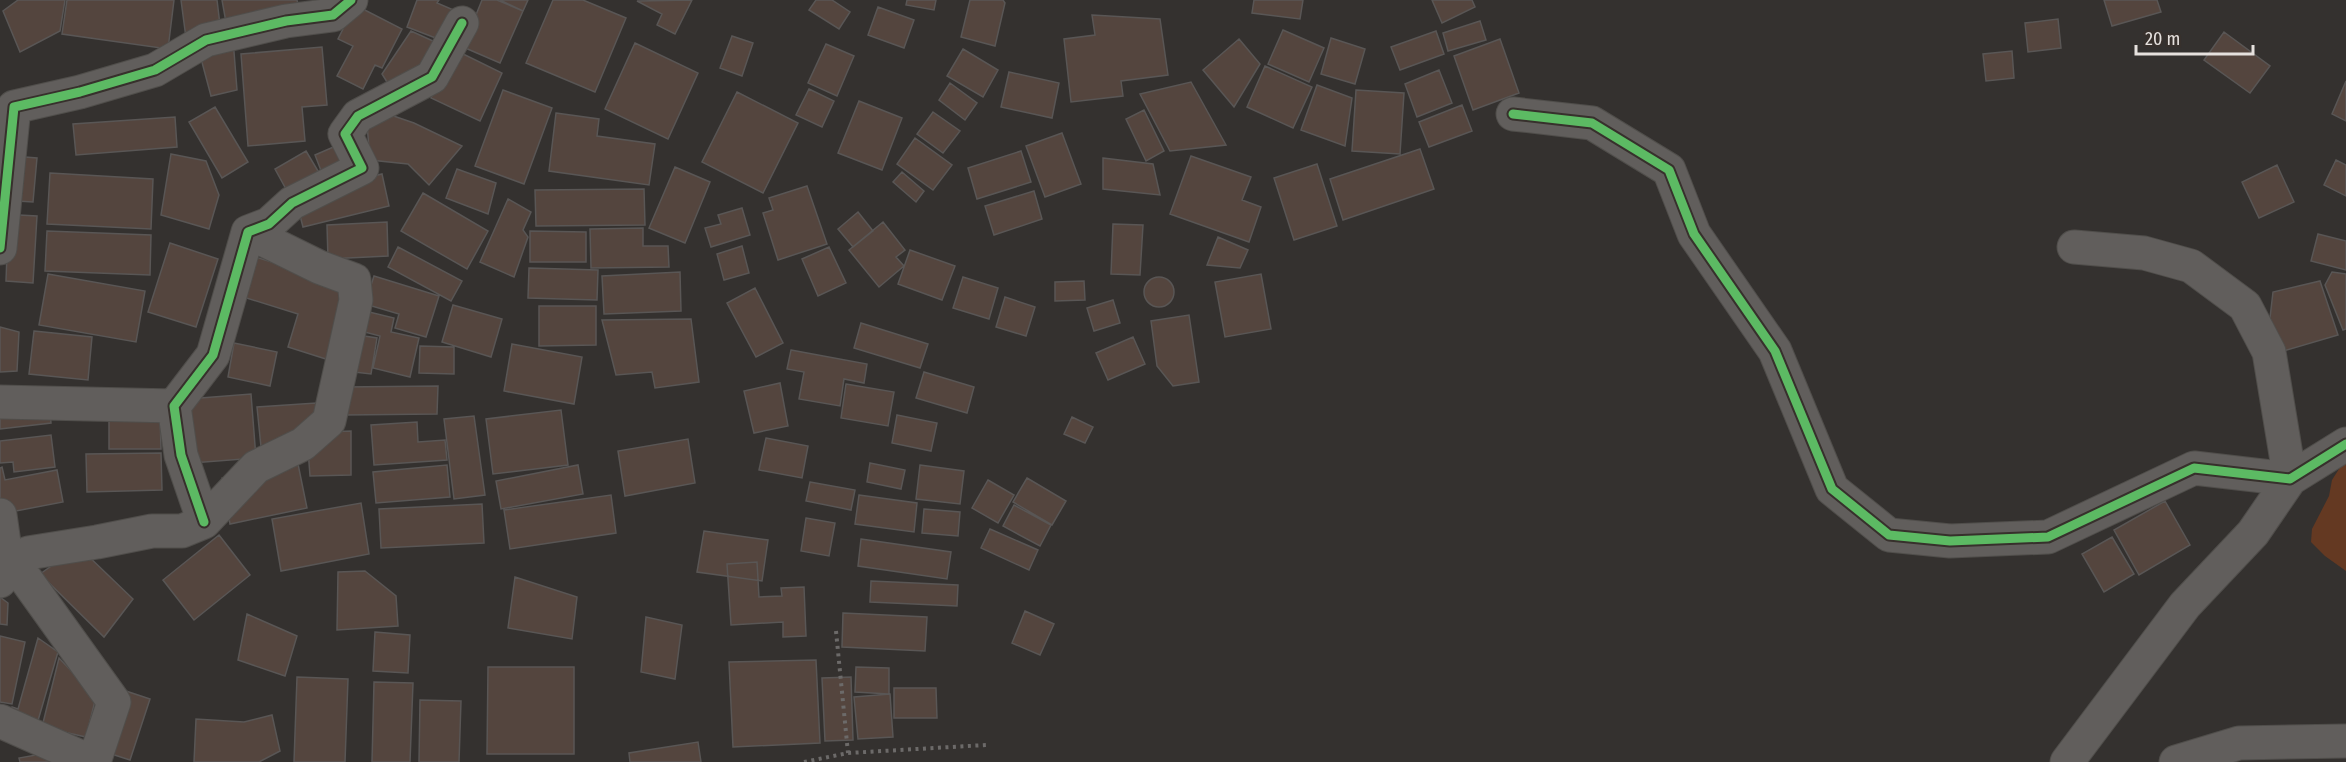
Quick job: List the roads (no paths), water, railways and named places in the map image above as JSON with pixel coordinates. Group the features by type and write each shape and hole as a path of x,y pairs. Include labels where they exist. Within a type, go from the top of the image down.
{"street":[{"path":"0,248 14,107 80,92 155,70 206,40 286,21 333,15 351,0"},
{"path":"248,232 269,224 292,203 362,168 345,134 348,129 358,116 432,77 462,23"},
{"path":"1513,114 1592,123 1669,170 1694,234 1774,351 1832,489 1889,535 1950,542 2048,537 2194,468 2290,479"},
{"path":"204,522 181,455 174,406 213,355 248,232"},
{"path":"5,573 28,553 97,543 152,531 182,531 204,522 256,468 303,444 329,421 356,300 354,280 319,267 248,232"},
{"path":"2074,247 2144,253 2191,266 2245,306 2269,352 2290,479"},
{"path":"0,402 174,406"},
{"path":"2067,762 2185,605 2253,533 2290,479 2346,444"},
{"path":"0,515 5,573"},
{"path":"0,721 93,762 114,702 25,578 5,573"},
{"path":"2176,762 2239,743 2346,741"}]}
